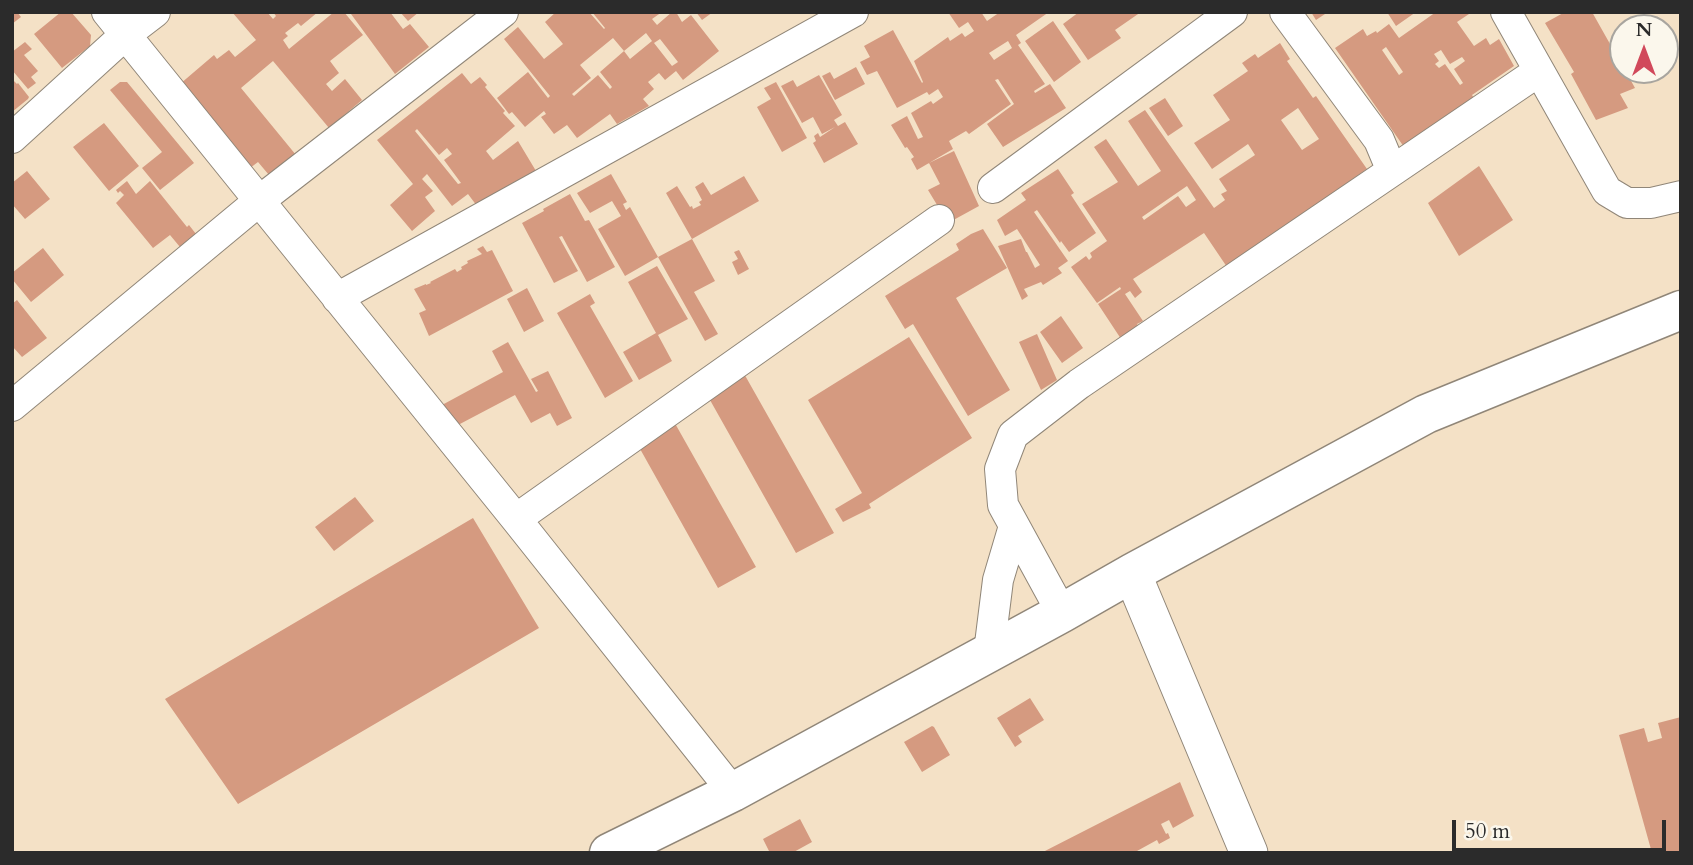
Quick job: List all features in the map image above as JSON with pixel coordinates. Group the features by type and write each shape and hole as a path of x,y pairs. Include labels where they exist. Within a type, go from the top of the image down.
{"main road":[{"path":"610,853 733,792 1426,414 1681,310"}],"street":[{"path":"107,12 733,792"},
{"path":"12,138 155,12"},
{"path":"12,406 259,201 503,12"},
{"path":"993,188 1232,12"},
{"path":"1285,12 1379,140 1392,171"},
{"path":"1506,12 1608,191 1627,203 1651,204 1681,195"},
{"path":"337,298 851,13"},
{"path":"1062,612 1003,505 1000,468 1013,435 1079,384 1539,71"},
{"path":"516,519 939,220"},
{"path":"989,652 998,580 1014,526"},
{"path":"1132,573 1249,853"}],"building":[{"path":"12,12 17,12 21,17 12,24"},
{"path":"61,12 71,12 91,35 90,46 62,68 34,34"},
{"path":"232,12 267,12 273,19 276,16 273,12 318,12 301,26 298,23 285,33 288,36 283,40 289,49 334,12 344,12 363,35 330,61 339,73 326,84 332,91 345,79 362,100 329,128 273,61 241,88 296,155 269,175 258,162 250,168 180,84 214,55 217,59 229,50 235,57 256,40"},
{"path":"390,12 403,29 410,24 429,47 395,74 351,14"},
{"path":"400,12 419,12 408,21"},
{"path":"556,12 589,12 604,29 592,12 662,12 652,19 657,25 672,12 676,12 682,22 691,15 719,51 683,80 676,71 665,80 659,73 648,82 654,89 643,99 649,106 617,124 610,114 577,138 567,125 554,134 541,117 546,114 544,111 525,127 512,112 509,114 497,98 528,72 548,98 550,96 504,39 518,27 544,59 563,44 545,22","holes":["646,33 652,41 630,59 624,51","613,38 624,51 600,72 612,87 610,89 598,75 574,96 572,94 591,78 580,65","660,39 678,62 672,66 654,43"]},
{"path":"696,12 713,12 702,20"},
{"path":"948,12 981,12 987,21 1000,12 1049,12 1016,35 1021,43 1018,45 1045,84 1034,91 1035,93 1050,84 1066,108 1003,147 987,124 1014,104 998,79 995,80 1011,104 969,134 966,131 949,141 953,149 917,170 911,159 914,157 891,125 907,116 918,139 923,137 911,113 943,97 938,89 897,108 877,71 867,75 860,62 870,57 864,46 893,30 922,83 914,61 948,37 950,41 962,33 965,37 974,31 968,22 959,28","holes":["1008,41 1012,48 994,60 989,53"]},
{"path":"1079,12 1141,12 1115,30 1121,38 1088,60 1063,24"},
{"path":"1311,12 1328,12 1316,20"},
{"path":"1387,12 1416,12 1396,26"},
{"path":"1436,12 1472,12 1457,22 1474,46 1486,38 1490,45 1499,39 1514,66 1404,147 1335,48 1363,29 1367,36 1376,31 1377,33 1389,24 1399,38","holes":["1386,47 1403,72 1399,75 1382,50","1441,50 1450,64 1462,57 1465,61 1454,69 1463,83 1460,85 1445,64 1439,68 1435,64 1439,61 1434,54"]},
{"path":"1565,12 1592,12 1609,42 1609,84 1633,84 1635,88 1620,94 1628,108 1596,120 1571,74 1574,72 1545,23"},
{"path":"1053,21 1081,62 1054,82 1025,41"},
{"path":"25,42 32,49 24,55 38,71 31,77 36,83 28,89 12,70 12,52"},
{"path":"1280,43 1290,59 1287,61 1313,98 1316,96 1367,169 1227,267 1204,233 1133,279 1142,292 1135,298 1130,291 1125,294 1143,321 1137,324 1142,332 1125,345 1098,304 1121,289 1120,287 1097,303 1071,267 1086,256 1089,260 1092,257 1090,253 1107,241 1082,204 1118,182 1094,147 1106,139 1138,186 1161,171 1128,121 1145,110 1214,208 1225,200 1221,194 1227,191 1219,179 1255,155 1248,144 1212,169 1194,143 1230,120 1213,95 1248,71 1242,63 1255,54 1258,58","holes":["1298,108 1319,139 1302,150 1281,120","1187,186 1196,200 1186,207 1178,196 1144,220 1142,217"]},
{"path":"856,67 865,84 835,100 822,76 830,72 834,79"},
{"path":"462,73 471,84 480,77 505,111 503,113 515,126 486,151 493,160 518,141 536,171 477,206 468,194 452,206 427,174 422,179 433,191 425,197 435,211 412,231 390,205 413,184 377,140","holes":["417,129 439,155 447,148 452,154 444,160 461,183 458,184 415,131"]},
{"path":"819,75 842,115 834,120 838,126 845,122 858,144 824,163 813,143 816,141 814,136 818,133 820,137 835,127 822,134 813,117 802,123 781,86 793,80 797,87"},
{"path":"12,79 29,97 12,112"},
{"path":"120,82 127,82 194,163 160,190 142,168 162,152 110,90"},
{"path":"776,82 807,138 782,152 757,107 771,99 764,88"},
{"path":"1165,98 1183,126 1168,136 1149,108"},
{"path":"104,123 139,166 109,191 73,147"},
{"path":"954,151 979,206 948,223 928,190 940,184 929,163"},
{"path":"1479,166 1513,220 1459,256 1428,203"},
{"path":"1058,169 1096,233 1069,252 1037,210 1034,212 1068,261 1058,268 1062,273 1043,285 1041,282 1024,289 1028,296 1022,300 998,246 1021,239 1035,268 1040,265 1017,229 1005,236 997,220 1026,200 1021,193"},
{"path":"27,171 50,199 25,219 12,204 12,183"},
{"path":"611,174 627,202 623,204 626,210 630,207 658,257 625,276 598,229 621,216 612,201 590,213 577,193"},
{"path":"744,176 759,201 692,239 666,193 677,186 693,209 701,205 699,202 702,200 695,187 703,182 711,195"},
{"path":"127,181 136,194 150,181 187,227 189,225 196,234 180,247 170,235 153,248 116,203 124,195 116,190"},
{"path":"570,194 585,221 589,220 615,267 587,282 562,236 559,237 578,271 554,283 522,223"},
{"path":"983,229 1007,268 956,298 1010,390 968,416 913,324 905,329 885,296 959,250 956,244"},
{"path":"692,239 715,281 694,292 718,334 705,341 658,257"},
{"path":"483,246 487,252 492,250 513,291 429,336 419,313 426,310 414,289 455,269 457,272 462,269 467,261 482,254 477,249"},
{"path":"43,248 64,275 31,302 12,279 12,273"},
{"path":"739,250 749,269 738,275 732,262 738,259 734,252"},
{"path":"657,266 688,319 658,335 672,361 639,380 623,352 656,333 628,282"},
{"path":"527,288 544,321 524,332 507,299"},
{"path":"590,294 595,303 590,306 633,381 605,398 557,313"},
{"path":"17,300 47,338 22,357 12,346 12,304"},
{"path":"1061,316 1083,348 1062,363 1040,332"},
{"path":"1037,334 1057,380 1041,390 1019,342"},
{"path":"909,337 972,438 869,504 871,508 843,522 835,509 862,493 808,400"},
{"path":"508,342 536,392 538,391 531,379 548,371 572,418 557,426 550,413 531,423 515,395 458,425 442,405 503,372 492,351"},
{"path":"738,363 834,533 796,553 701,384"},
{"path":"668,411 756,567 718,588 630,431"},
{"path":"355,497 374,521 334,551 315,527"},
{"path":"473,518 539,628 238,804 165,699"},
{"path":"1030,698 1044,720 1018,736 1022,742 1015,747 997,718"},
{"path":"1681,717 1681,852 1652,853 1619,735 1644,728 1648,742 1662,738 1658,723"},
{"path":"932,726 950,755 922,772 904,742"},
{"path":"1180,782 1194,816 1173,828 1169,820 1161,824 1170,838 1159,844 1157,840 1137,851 1139,853 1041,853"},
{"path":"800,819 812,842 792,853 770,853 763,839"}]}
